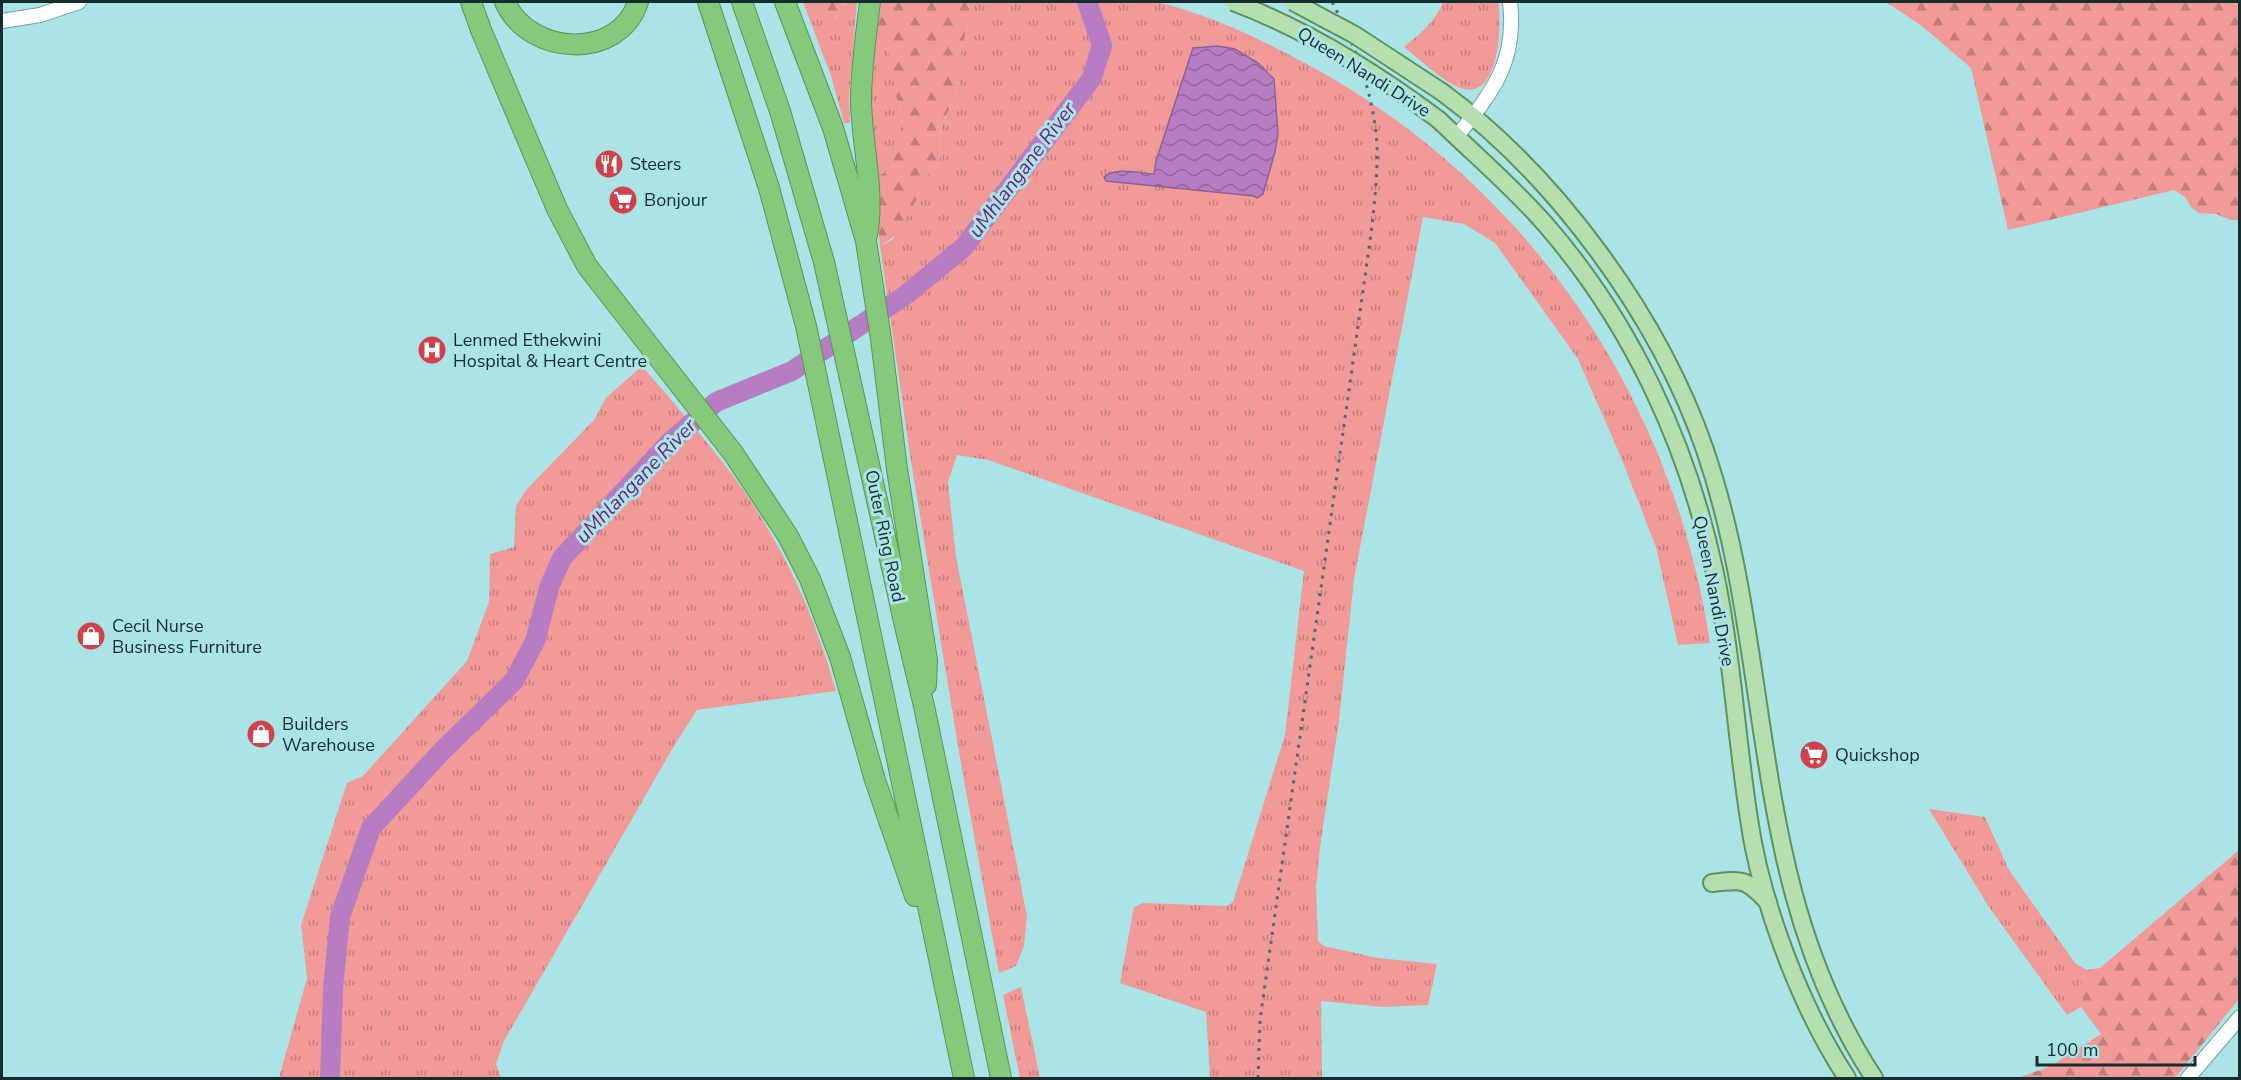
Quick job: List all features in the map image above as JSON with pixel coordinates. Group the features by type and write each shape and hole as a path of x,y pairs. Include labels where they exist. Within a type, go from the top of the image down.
{"highway":[{"path":"471,2 570,236 600,285 733,453 788,536 824,612 840,657 875,780 942,975"},
{"path":"505,2 514,17 535,35 556,43 580,45 612,35 625,23 636,9 638,2"},
{"name":"Outer Ring Road","path":"708,2 747,117 795,279 964,1078"},
{"name":"Outer Ring Road","path":"742,2 780,111 824,262 924,706 1001,1078"},
{"path":"785,2 833,128 867,248 897,469 927,660 924,706"},
{"path":"867,248 870,202 861,101 870,2"}],"main road":[{"name":"Queen Nandi Drive","path":"1233,2 1268,15 1340,52 1396,88 1439,120 1530,207 1580,268 1612,313 1638,359 1680,451 1699,510 1714,570 1726,637 1749,819 1769,903 1808,1007 1847,1078"},
{"name":"Queen Nandi Drive","path":"1293,2 1364,40 1474,115 1533,174 1573,219 1639,314 1667,364 1705,450 1738,576 1775,819 1800,923 1836,1013 1874,1078"},
{"path":"1712,883 1737,879 1747,883 1769,903"}],"street":[{"path":"2,21 40,15 79,2"},
{"path":"1457,136 1495,87 1502,71 1512,28 1510,2"},
{"path":"2188,1078 2240,1017"}],"green space":[{"path":"803,2 822,2 837,18 846,2 857,2 849,99 850,123 844,123 831,76"},
{"path":"822,2 846,2 839,14 832,19"},
{"path":"881,2 967,2 969,20 960,56 960,81 939,134 940,158 923,180 918,197 896,235 880,246 873,179 891,169 901,132 901,113 894,90 894,61 886,47 876,40"},
{"path":"967,2 1157,2 1214,20 1268,44 1303,62 1383,111 1455,168 1520,232 1576,304 1623,381 1662,464 1691,552 1710,643 1678,645 1656,547 1620,455 1578,359 1495,243 1464,224 1423,217 1354,579 1339,721 1316,888 1318,941 1324,946 1378,958 1437,964 1428,1005 1383,1007 1321,1001 1322,1078 1210,1078 1206,1012 1120,983 1134,907 1143,903 1227,906 1233,902 1285,735 1304,571 988,460 957,455 948,482 956,557 1027,916 1024,946 1016,966 999,973 960,758 910,455 880,246 893,239 918,197 923,180 940,158 939,134 960,81 960,56 969,20","holes":["1274,79 1278,134 1275,152 1257,198 1106,181 1104,178 1119,172 1154,174"]},
{"path":"1443,2 1498,2 1499,26 1496,57 1492,71 1485,82 1476,89 1464,89 1450,83 1404,47 1432,21"},
{"path":"1886,2 2239,2 2239,220 2231,220 2216,214 2199,213 2192,208 2185,197 2174,190 2008,230 1971,68 1922,26"},
{"path":"876,40 886,47 894,61 894,90 901,113 901,132 891,169 873,179 870,83"},
{"path":"642,366 720,459 759,514 786,562 809,612 836,691 697,710 504,1041 496,1064 501,1078 279,1078 307,978 301,925 347,783 363,776 467,661 489,602 490,554 514,547 516,506 526,490 594,420 606,398"},
{"path":"1929,809 1985,817 2009,870 2075,963 2087,970 2080,986 2083,1001 2081,1007 2067,1015 1989,907"},
{"path":"2239,850 2239,999 2175,1078 2017,1078 2049,1067 2101,1034 2081,1007 2083,1001 2080,986 2087,970 2100,968"},
{"path":"1021,987 1040,1078 1020,1078 1003,995"}],"water":[{"path":"1218,46 1235,49 1258,63 1274,79 1278,134 1263,194 1257,198 1106,181 1104,177 1115,172 1154,174 1156,161 1193,48"}],"waterway":[{"name":"uMhlangane River","path":"330,1078 333,988 340,917 371,828 443,750 514,681 535,641 550,585 562,558 669,443 716,402 792,371 907,294 964,247 1092,78 1102,45 1087,2"}],"railway":[{"path":"1258,1078 1260,1020 1371,234 1376,179 1377,146 1368,90 1356,53 1332,2"}],"place":[{"name":"Steers","path":"609,164"},
{"name":"Bonjour","path":"623,200"},
{"name":"Lenmed Ethekwini Hospital & Heart Centre","path":"432,350"},
{"name":"Cecil Nurse Business Furniture","path":"91,636"},
{"name":"Builders Warehouse","path":"261,734"},
{"name":"Quickshop","path":"1814,755"}]}
